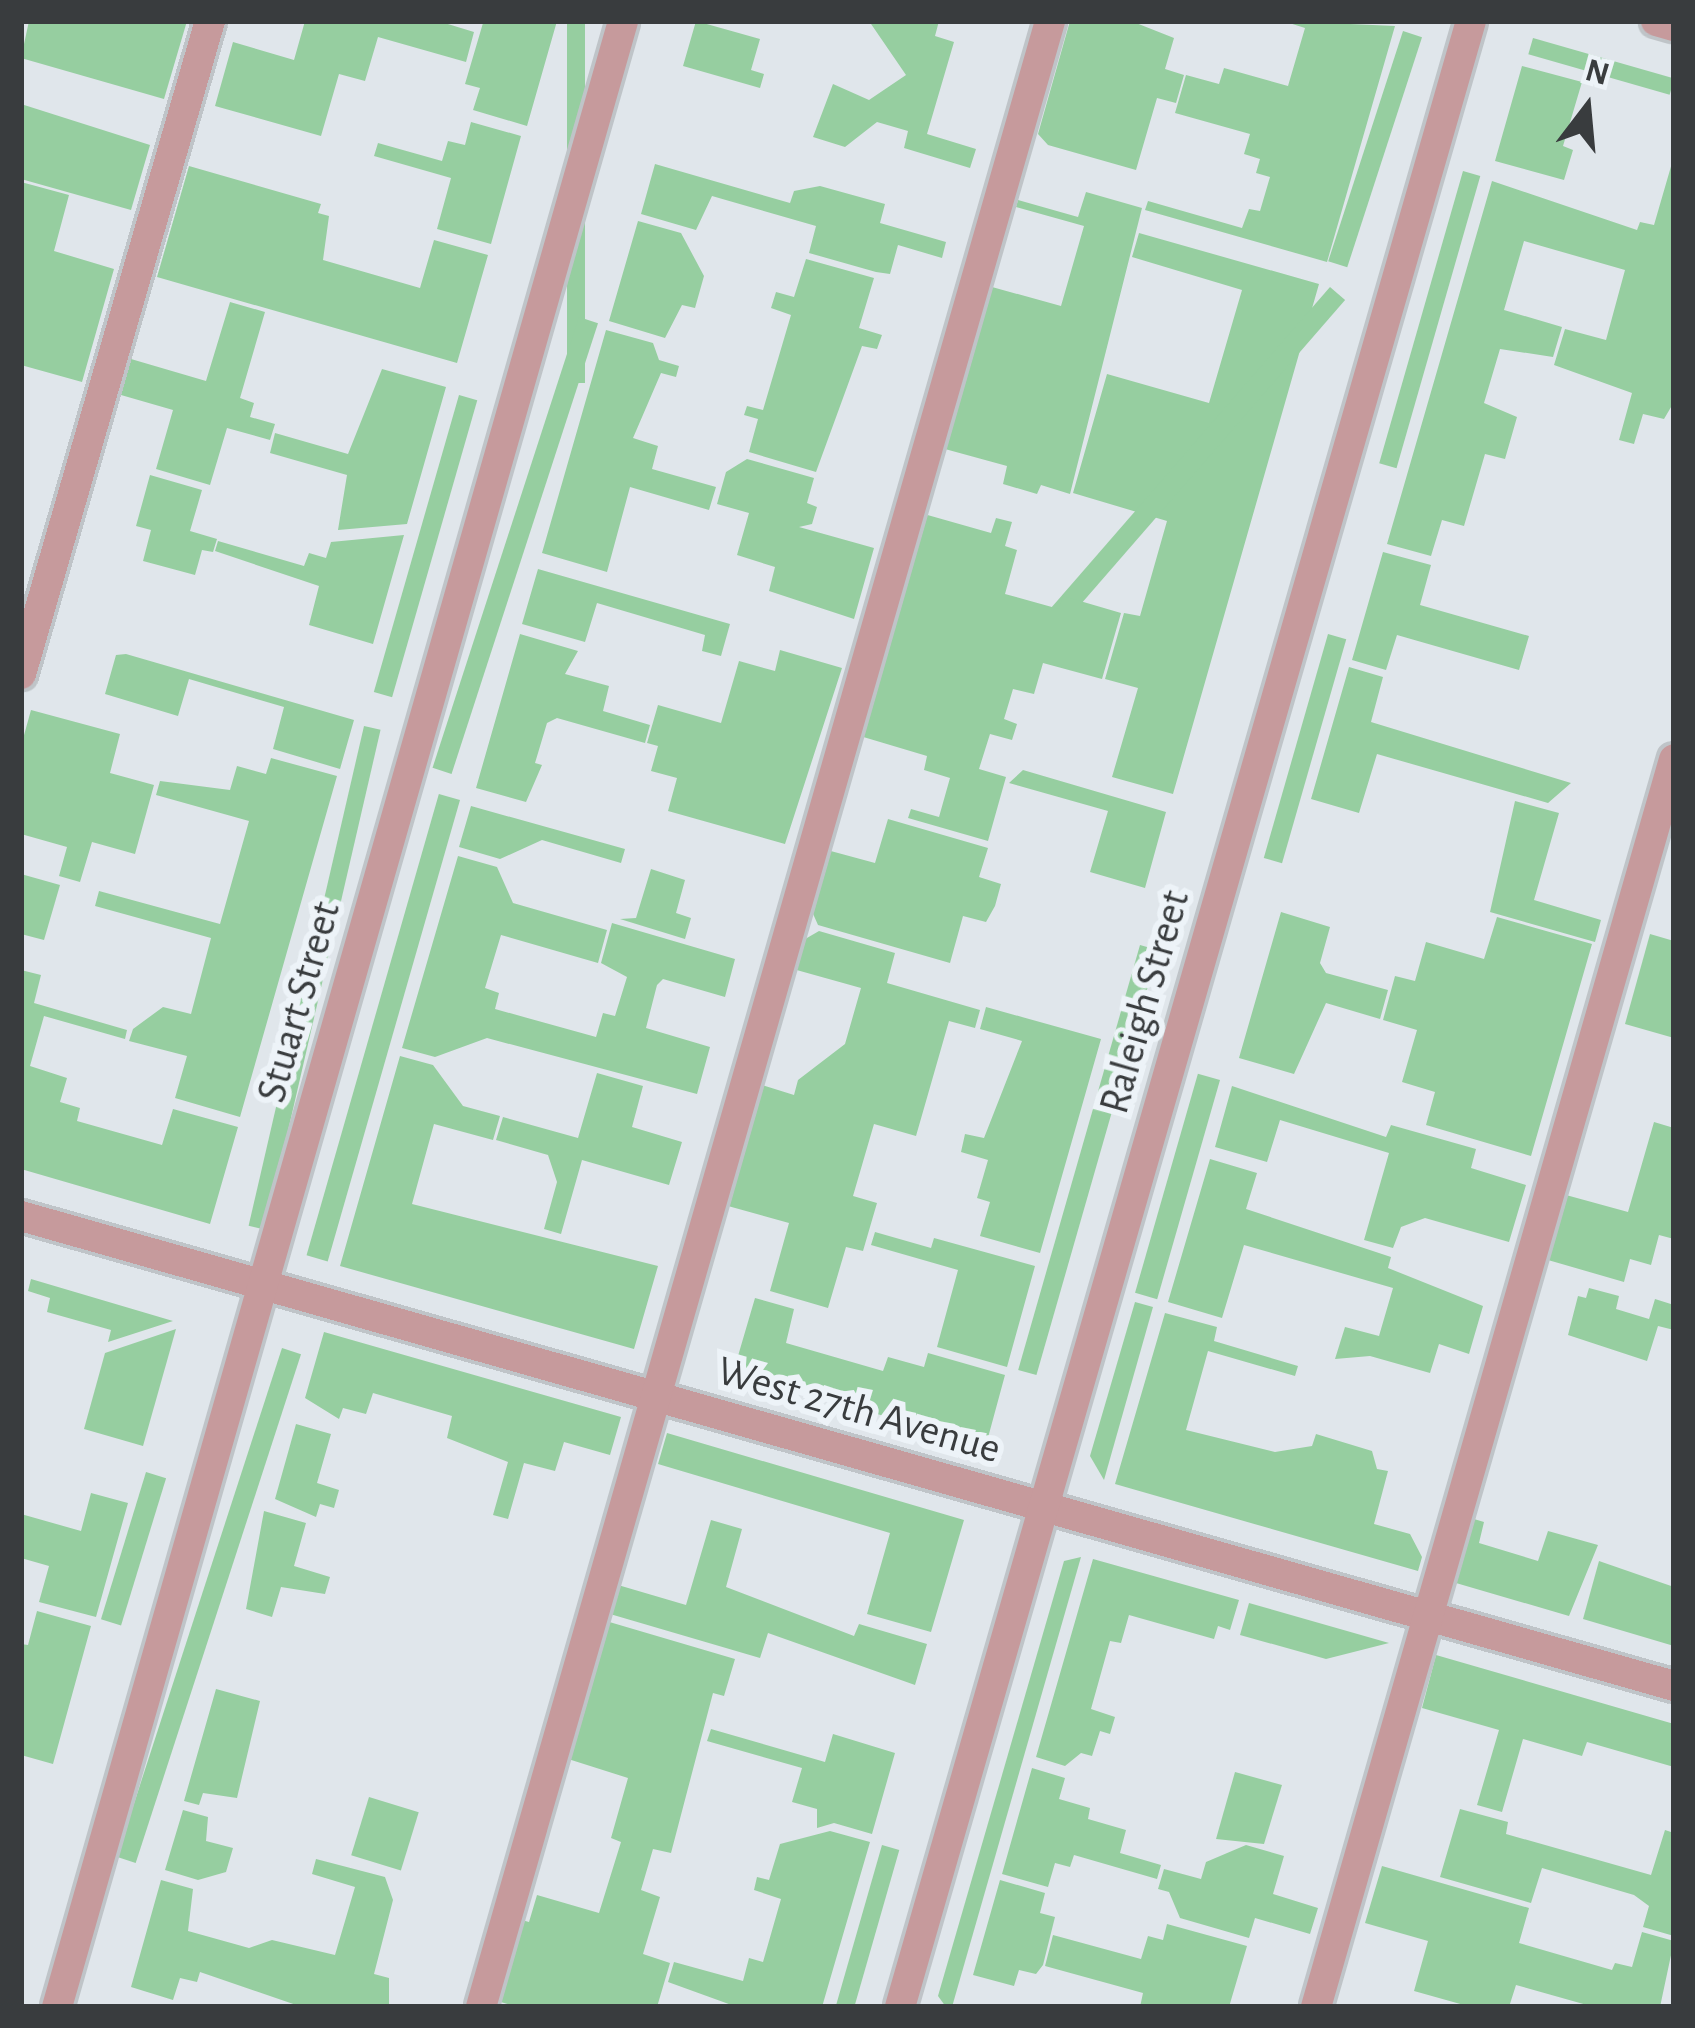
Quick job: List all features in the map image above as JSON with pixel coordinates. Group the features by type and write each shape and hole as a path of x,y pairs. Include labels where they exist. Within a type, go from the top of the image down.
{"street":[{"path":"21,674 210,21"},
{"name":"Stuart Street","path":"57,2007 623,21"},
{"path":"481,2007 1050,21"},
{"name":"Raleigh Street","path":"900,2007 1471,21"},
{"path":"1655,21 1674,26"},
{"path":"1316,2007 1674,759"},
{"name":"West 27th Avenue","path":"21,1216 1674,1686"}],"green space":[{"path":"29,21 187,21 164,99 21,58"},
{"path":"305,21 438,21 474,32 466,62 378,37 365,81 339,74 321,136 215,106 233,42 294,60"},
{"path":"557,21 527,126 473,110 480,88 465,84 483,23"},
{"path":"567,21 585,21 585,383 567,383"},
{"path":"696,21 760,39 751,70 764,74 760,88 683,66"},
{"path":"869,21 939,21 935,36 954,42 927,134 976,149 970,168 904,148 908,131 877,122 845,147 813,137 833,84 869,100 906,75"},
{"path":"1070,21 1131,21 1174,38 1165,69 1184,75 1176,103 1157,98 1136,170 1048,145 1038,134"},
{"path":"1283,21 1395,26 1327,262 1145,210 1148,201 1242,228 1249,209 1260,211 1270,177 1256,173 1260,159 1244,154 1250,134 1175,113 1186,75 1219,84 1224,68 1288,86 1305,28"},
{"path":"1403,31 1422,37 1347,267 1328,261"},
{"path":"1533,38 1674,78 1670,95 1528,54"},
{"path":"1522,66 1582,82 1563,146 1573,150 1564,180 1495,161"},
{"path":"21,104 150,145 131,210 21,179"},
{"path":"471,122 521,136 491,244 437,229 451,178 374,156 378,143 442,161 448,141 465,145"},
{"path":"1674,156 1674,402 1664,419 1643,414 1634,444 1619,440 1632,393 1554,365 1565,329 1606,340 1625,270 1524,241 1504,310 1562,327 1553,357 1500,349 1484,403 1517,417 1505,459 1485,454 1464,526 1442,520 1431,556 1387,544 1492,181 1637,230 1640,222 1654,225"},
{"path":"655,164 790,203 794,191 820,186 885,204 880,223 946,242 942,258 898,245 890,274 876,272 809,253 816,226 712,196 696,230 641,214"},
{"path":"189,166 321,204 318,213 329,216 323,260 420,288 434,240 488,255 457,363 157,277"},
{"path":"1463,171 1480,176 1397,468 1379,463"},
{"path":"21,182 69,195 54,251 114,269 82,382 21,365"},
{"path":"1086,192 1142,208 1070,494 1041,485 1037,494 1003,484 1007,466 945,449 992,287 1061,306 1084,226 1016,207 1018,200 1078,217"},
{"path":"638,221 681,233 704,276 695,308 682,305 665,338 609,321"},
{"path":"1139,233 1319,284 1173,794 1112,777 1138,688 1105,679 1124,613 1140,616 1167,521 1073,493 1107,374 1209,403 1242,290 1132,257"},
{"path":"806,259 874,278 859,328 882,335 877,349 862,346 816,472 749,452 758,419 744,415 747,406 763,410 791,315 771,308 776,292 794,297"},
{"path":"1330,287 1345,300 997,701 982,688"},
{"path":"230,302 265,312 240,398 254,403 250,417 275,424 270,440 227,428 210,485 156,469 173,410 121,395 131,359 206,381"},
{"path":"579,317 598,323 452,774 433,768"},
{"path":"606,330 653,343 659,360 679,366 676,377 661,373 633,438 658,446 652,469 716,487 709,510 630,487 607,572 542,553"},
{"path":"382,369 446,387 407,524 338,530 347,475 270,453 275,433 348,454"},
{"path":"459,395 477,400 392,697 374,692"},
{"path":"747,459 814,478 807,503 817,507 812,524 799,527 874,548 854,619 769,591 775,567 737,555 749,513 717,504 726,472"},
{"path":"150,475 202,490 190,531 217,539 213,552 202,550 195,575 143,561 151,530 136,526"},
{"path":"924,514 991,533 996,518 1012,522 1005,546 1017,550 1005,594 1059,609 1063,596 1121,613 1102,679 1043,663 1034,694 1013,689 1004,719 1017,724 1012,740 990,734 979,769 1006,777 988,841 908,818 911,809 939,817 950,778 924,770 927,756 860,736"},
{"path":"404,535 373,644 309,625 319,586 215,551 218,541 304,566 309,553 326,558 331,542"},
{"path":"1383,552 1431,565 1420,605 1529,636 1519,670 1397,635 1386,670 1352,660"},
{"path":"538,569 730,624 721,656 702,651 705,635 597,603 585,642 522,624"},
{"path":"520,634 578,651 565,674 609,686 603,711 650,725 645,743 557,718 547,723 535,763 542,765 526,802 476,788"},
{"path":"1328,634 1346,639 1282,863 1264,858"},
{"path":"780,650 842,668 785,844 668,811 677,778 651,771 658,746 647,743 658,705 721,723 739,661 775,671"},
{"path":"116,655 354,720 340,769 273,749 284,707 189,679 178,716 105,694"},
{"path":"1349,667 1383,677 1371,722 1571,783 1548,803 1377,754 1359,813 1311,799"},
{"path":"31,710 120,734 110,773 154,785 135,854 92,842 80,882 59,876 67,847 21,834 21,746"},
{"path":"364,726 381,730 265,1230 249,1226"},
{"path":"271,758 337,776 240,1117 175,1098 187,1056 129,1041 133,1029 163,1007 191,1014 211,938 95,906 99,891 220,924 249,821 156,795 160,781 230,790 237,766 266,774"},
{"path":"1023,770 1166,812 1145,888 1090,872 1108,811 1009,783"},
{"path":"439,794 460,800 328,1261 307,1255"},
{"path":"1515,801 1559,813 1534,900 1601,920 1595,942 1490,912"},
{"path":"471,806 625,849 621,863 542,840 500,859 459,847"},
{"path":"888,819 988,848 979,877 1001,884 995,906 986,922 963,916 950,963 818,925 810,907 827,850 875,863"},
{"path":"458,856 497,867 513,903 607,930 598,963 501,935 485,988 499,993 495,1009 596,1037 603,1013 615,1016 627,977 601,963 612,923 735,959 725,997 663,979 657,985 646,1028 710,1047 697,1094 487,1038 435,1057 402,1048"},
{"path":"651,869 685,880 676,913 691,918 685,939 620,919 636,918"},
{"path":"21,874 60,885 44,940 21,934"},
{"path":"1281,912 1330,927 1320,963 1326,973 1388,990 1380,1019 1326,1003 1294,1074 1239,1058"},
{"path":"1497,917 1592,944 1531,1156 1426,1125 1435,1092 1402,1082 1417,1030 1383,1020 1395,976 1415,981 1426,942 1484,959"},
{"path":"819,931 895,953 887,983 980,1010 975,1028 949,1021 916,1136 874,1124 853,1196 877,1203 863,1251 846,1247 828,1308 770,1291 789,1223 728,1206 762,1085 794,1095 798,1080 845,1044 861,988 793,969 800,942"},
{"path":"1650,934 1674,941 1674,1038 1625,1024"},
{"path":"1140,945 1158,950 1036,1375 1018,1370"},
{"path":"21,970 41,975 34,1003 127,1030 125,1039 44,1016 30,1066 67,1078 60,1102 80,1108 77,1121 162,1145 173,1109 238,1127 210,1224 21,1169"},
{"path":"986,1007 1101,1039 1040,1253 980,1236 990,1202 977,1198 988,1160 961,1152 965,1134 984,1138 1022,1041 980,1029"},
{"path":"400,1056 433,1065 463,1106 500,1116 493,1140 434,1124 412,1204 658,1266 634,1349 340,1266"},
{"path":"597,1073 643,1086 632,1127 682,1142 669,1185 582,1160 561,1234 544,1229 557,1182 548,1155 496,1140 503,1117 578,1138"},
{"path":"1198,1074 1220,1080 1157,1299 1135,1293"},
{"path":"1232,1086 1386,1137 1391,1125 1476,1149 1471,1168 1526,1185 1509,1242 1425,1218 1401,1227 1393,1248 1364,1240 1389,1153 1280,1120 1267,1162 1215,1147"},
{"path":"1654,1122 1674,1128 1674,1239 1659,1235 1651,1265 1630,1259 1624,1282 1548,1260 1566,1195 1628,1212"},
{"path":"1210,1159 1257,1173 1246,1209 1391,1257 1388,1268 1483,1306 1469,1354 1439,1344 1430,1373 1370,1356 1335,1359 1345,1327 1379,1336 1393,1288 1244,1245 1222,1318 1168,1302"},
{"path":"875,1232 931,1248 934,1238 1035,1266 1007,1367 937,1347 958,1270 871,1245"},
{"path":"31,1279 173,1321 108,1342 111,1330 47,1312 50,1298 28,1291"},
{"path":"1589,1288 1619,1296 1616,1309 1649,1319 1655,1299 1674,1305 1674,1330 1658,1326 1647,1361 1568,1335 1578,1296 1586,1298"},
{"path":"755,1298 794,1309 786,1343 883,1371 888,1357 924,1367 928,1353 1005,1375 986,1445 733,1373"},
{"path":"1135,1302 1153,1307 1104,1480 1090,1456"},
{"path":"1165,1313 1217,1327 1214,1341 1298,1366 1295,1376 1208,1351 1186,1430 1275,1452 1312,1446 1316,1434 1372,1451 1377,1469 1388,1471 1374,1524 1410,1534 1422,1557 1418,1571 1115,1484"},
{"path":"176,1329 143,1446 84,1429 105,1353"},
{"path":"324,1332 621,1417 610,1455 564,1442 555,1471 524,1463 508,1519 493,1515 508,1462 447,1438 452,1416 373,1393 366,1414 343,1408 339,1419 305,1398"},
{"path":"282,1348 301,1354 136,1863 117,1857"},
{"path":"296,1424 331,1434 317,1483 339,1490 334,1508 320,1504 316,1517 275,1499"},
{"path":"667,1433 964,1520 931,1632 867,1614 890,1533 658,1464"},
{"path":"146,1472 166,1478 121,1625 101,1619"},
{"path":"91,1493 128,1503 96,1617 39,1602 49,1566 21,1558 21,1514 81,1531"},
{"path":"264,1511 306,1523 294,1566 330,1577 325,1594 281,1587 272,1617 246,1609"},
{"path":"1474,1519 1484,1522 1479,1543 1538,1561 1548,1531 1598,1545 1569,1616 1456,1583"},
{"path":"711,1520 742,1529 726,1587 854,1636 859,1624 927,1644 915,1685 768,1633 760,1658 610,1614 618,1585 686,1605"},
{"path":"1081,1557 952,2007 946,2007 938,1996 1064,1561"},
{"path":"1093,1559 1239,1600 1230,1630 1218,1626 1214,1639 1129,1615 1121,1643 1110,1641 1091,1709 1115,1717 1110,1734 1100,1731 1092,1756 1081,1753 1065,1766 1036,1757"},
{"path":"1599,1561 1674,1587 1674,1646 1583,1619"},
{"path":"1249,1603 1389,1643 1326,1659 1240,1635"},
{"path":"37,1611 91,1626 53,1764 21,1755 21,1644 28,1645"},
{"path":"606,1621 735,1659 724,1696 713,1693 671,1853 653,1849 641,1890 660,1897 643,1954 670,1963 657,2007 517,2007 494,2000 518,1919 529,1922 537,1895 599,1913 621,1842 611,1838 628,1778 565,1758"},
{"path":"1436,1655 1674,1724 1674,1767 1587,1742 1582,1756 1523,1739 1502,1812 1477,1805 1499,1730 1422,1708"},
{"path":"216,1689 260,1701 237,1798 203,1793 199,1805 184,1801"},
{"path":"711,1729 825,1762 833,1734 895,1753 872,1834 834,1823 817,1828 817,1809 792,1802 802,1768 707,1741"},
{"path":"1032,1768 1065,1778 1059,1799 1090,1808 1088,1819 1126,1830 1120,1853 1161,1865 1157,1879 1074,1855 1070,1867 1055,1863 1048,1887 1002,1874"},
{"path":"1235,1772 1282,1785 1264,1844 1216,1839"},
{"path":"369,1797 419,1812 401,1871 351,1855"},
{"path":"1460,1809 1508,1822 1506,1834 1651,1875 1665,1830 1674,1833 1674,1936 1643,1927 1649,1906 1634,1895 1542,1868 1531,1903 1440,1877"},
{"path":"183,1810 208,1817 206,1841 233,1848 226,1872 198,1880 165,1870"},
{"path":"830,1831 870,1842 822,2007 737,2007 668,1982 674,1962 743,1981 749,1958 763,1962 781,1899 754,1890 757,1877 769,1880 780,1844"},
{"path":"882,1845 899,1850 854,2007 836,2007"},
{"path":"1246,1845 1284,1856 1273,1894 1318,1908 1310,1934 1255,1918 1249,1938 1180,1918 1169,1892 1158,1889 1164,1869 1201,1879 1206,1862"},
{"path":"316,1859 385,1877 393,1900 374,1974 389,1978 389,2007 302,2007 200,1972 197,1982 180,1978 173,2000 131,1987 161,1880 193,1889 188,1931 249,1948 272,1940 335,1955 355,1887 312,1874"},
{"path":"1382,1866 1529,1908 1519,1943 1612,1970 1615,1963 1632,1967 1642,1932 1674,1941 1660,2007 1594,2007 1516,1985 1509,2007 1471,2007 1414,1991 1428,1941 1365,1923"},
{"path":"1000,1880 1045,1893 1040,1913 1055,1917 1043,1965 1036,1974 1019,1970 1014,1986 973,1975"},
{"path":"1167,1924 1247,1946 1229,2007 1140,2007 1143,1993 1045,1966 1053,1935 1141,1959 1148,1936 1163,1940"}]}
